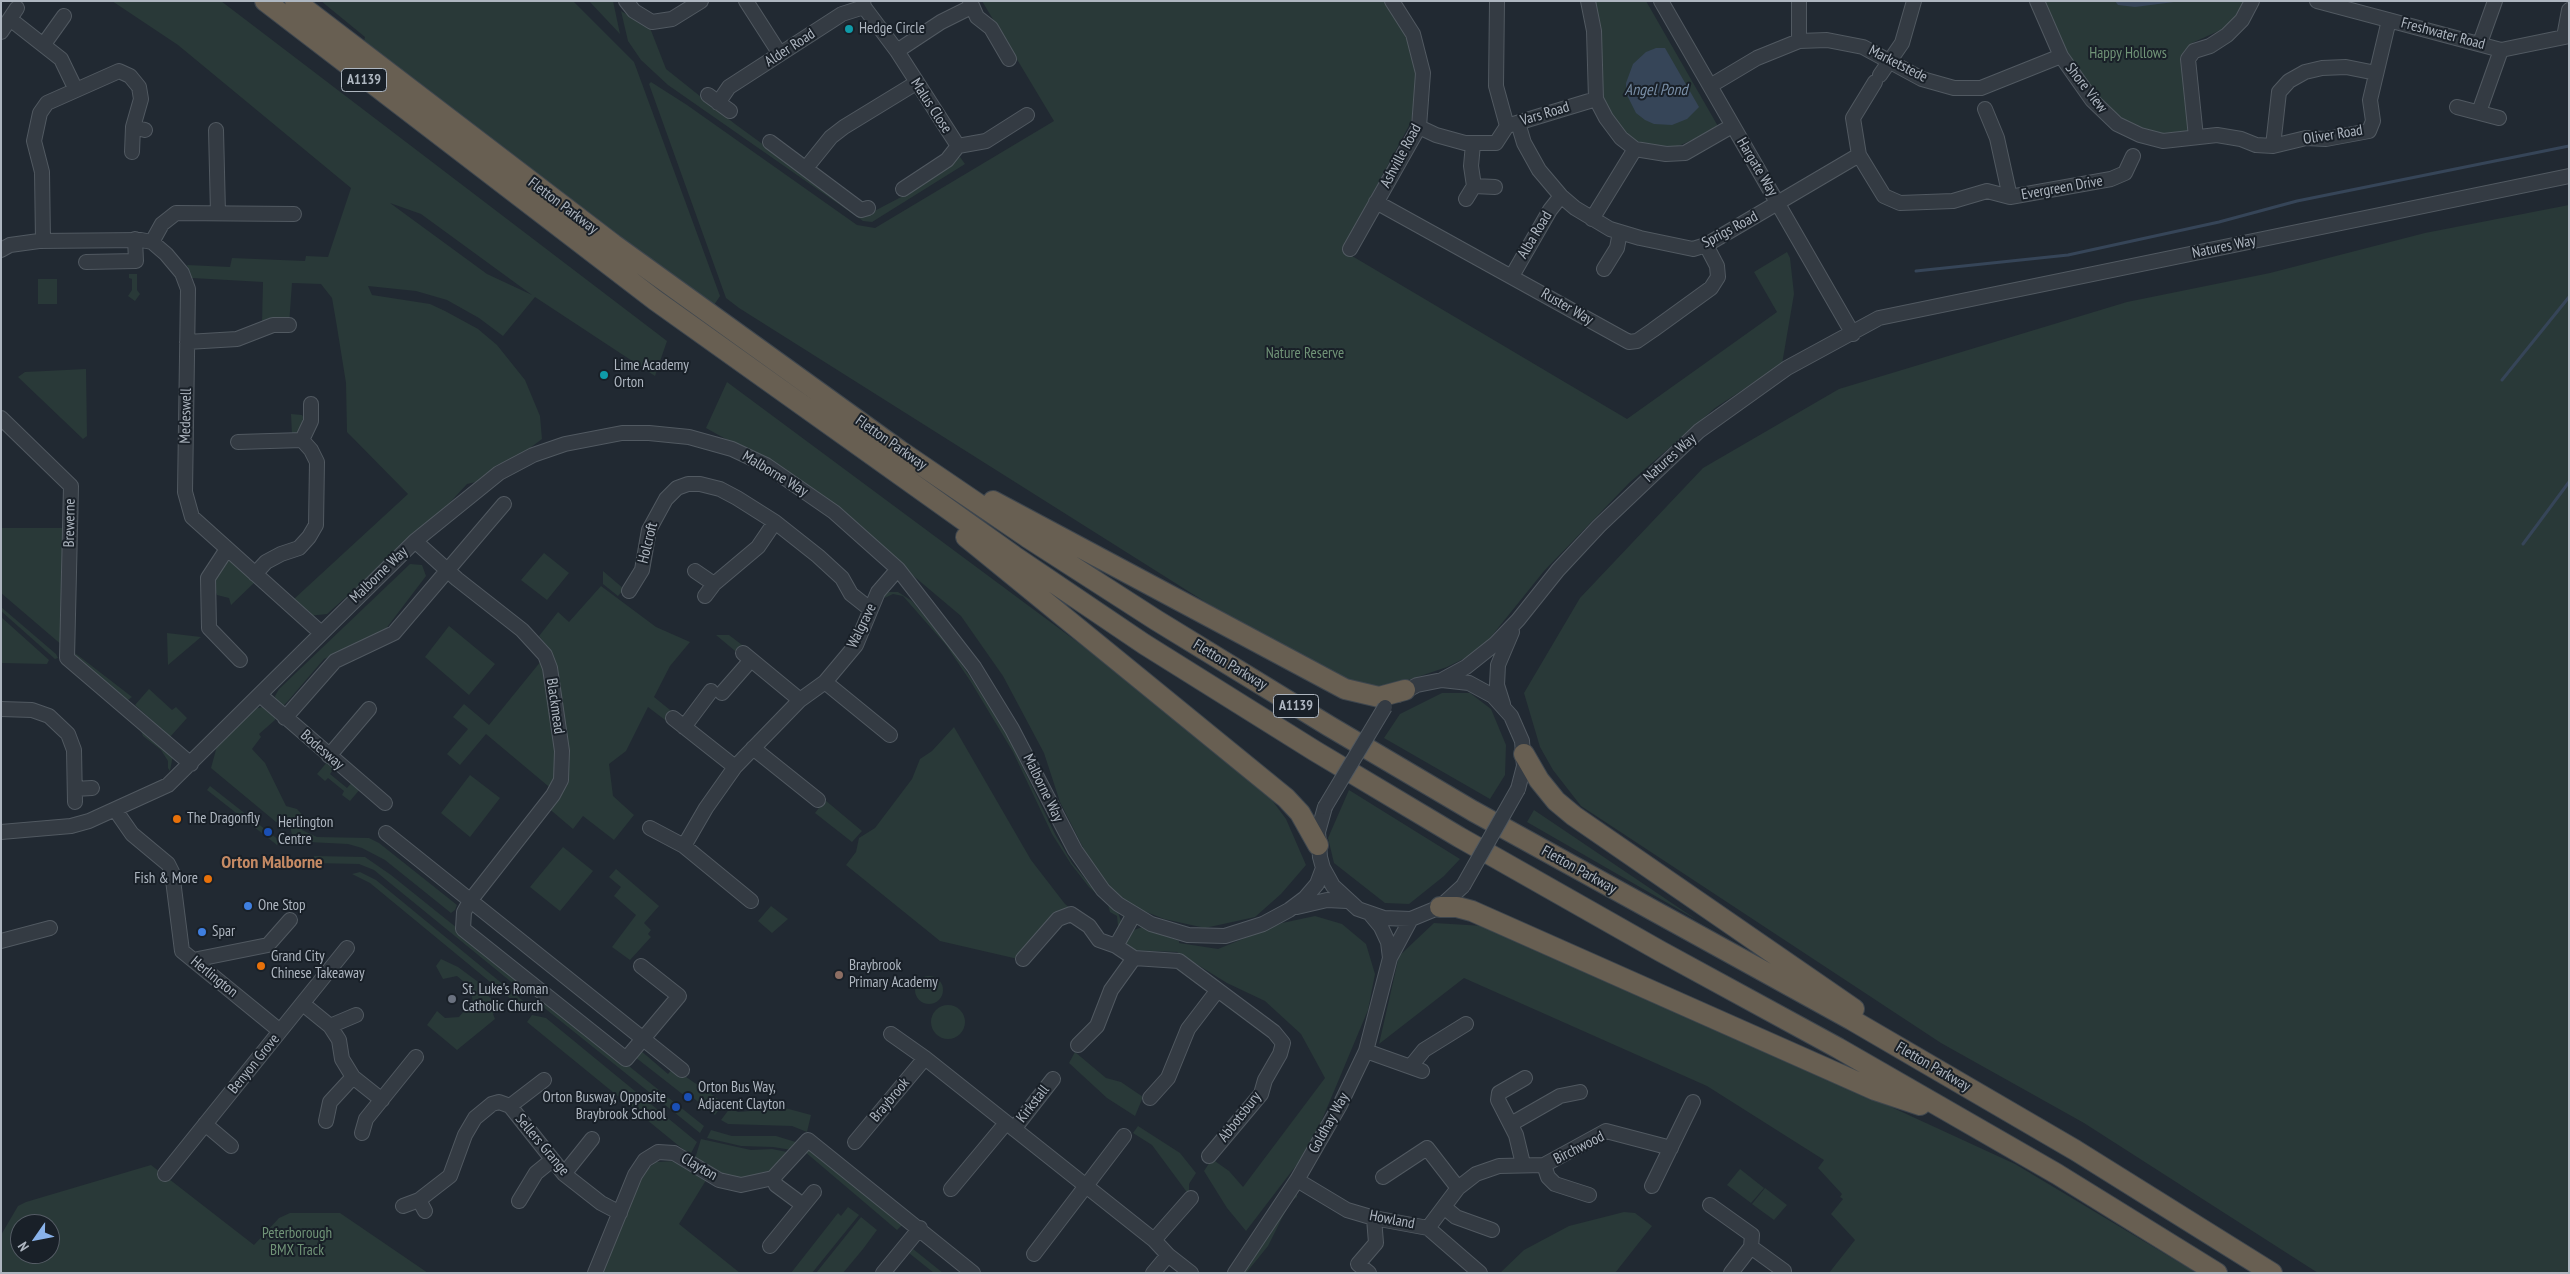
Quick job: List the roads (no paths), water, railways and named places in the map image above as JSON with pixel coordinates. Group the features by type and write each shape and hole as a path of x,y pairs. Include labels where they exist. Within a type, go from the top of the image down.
{"highway":[{"name":"Fletton Parkway","path":"264,1 601,260 1014,556 1144,644 1314,751 1476,846 1660,951 1838,1048 2058,1174 2217,1273"},
{"name":"Fletton Parkway","path":"295,1 613,244 899,450 1027,537 1148,615 1329,726 1473,811 1852,1020 2075,1150 2272,1273"},
{"path":"826,423 1286,798 1300,813 1318,845"},
{"path":"899,450 1345,689 1379,697 1405,690"},
{"path":"1524,754 1539,780 1556,802 1574,816 1972,1090"},
{"path":"1440,907 1457,907 1472,911 1875,1090 1957,1117"}],"street":[{"path":"626,1 634,11 652,22 672,19 701,1"},
{"path":"746,1 780,54"},
{"name":"Ashville Road","path":"1350,249 1419,127 1423,74 1412,34 1392,1"},
{"name":"Sprigs Road","path":"1497,1 1496,86 1512,125 1538,170 1561,196 1592,219 1620,232 1693,248 1706,245 1778,202"},
{"path":"1588,1 1594,31 1596,99 1606,118 1621,138 1635,149 1666,154 1685,152 1732,126"},
{"name":"Hargate Way","path":"1661,1 1853,334"},
{"path":"1799,1 1800,41"},
{"name":"Evergreen Drive","path":"1914,1 1902,43 1853,118 1859,154 1884,196 1900,204 1953,201 1987,191 2010,197 2111,180 2125,173 2136,146"},
{"name":"Shore View","path":"2037,1 2061,56 2092,100 2118,124 2136,146 2217,135 2241,139 2256,145 2273,146"},
{"path":"2196,137 2188,59 2194,51 2210,46 2227,36 2242,20 2252,1"},
{"name":"Freshwater Road","path":"2317,1 2501,50 2567,36"},
{"path":"2480,43 2495,1"},
{"name":"Alder Road","path":"719,103 729,87 842,14 864,4"},
{"name":"Malus Close","path":"864,4 897,51 958,146 986,141 1027,115"},
{"path":"897,51 944,27 971,4 977,17 991,28 1009,59"},
{"path":"2567,36 2569,10"},
{"path":"1,32 14,14 61,59 76,90"},
{"path":"44,44 64,16"},
{"name":"Oliver Road","path":"2273,146 2306,138 2326,139 2368,130 2373,121 2370,100 2389,20"},
{"name":"Marketstede","path":"1710,86 1758,58 1800,41 1827,40 1863,46 1922,79 1984,99 2061,56"},
{"path":"2479,112 2501,50"},
{"path":"2273,146 2279,92 2289,81 2305,72 2322,68 2346,67 2376,73"},
{"path":"43,241 42,172 34,141 40,114 47,103 119,71 130,76 139,87 141,99 139,129 132,152"},
{"path":"806,168 831,138 844,127 916,83"},
{"name":"Vars Road","path":"1419,127 1436,135 1473,144 1496,143 1512,125 1596,99"},
{"name":"Evergreen Drive","path":"1984,99 1997,138 2010,197"},
{"path":"2457,107 2499,118"},
{"path":"216,130 218,213"},
{"path":"770,142 861,210 868,208"},
{"path":"1466,199 1474,186 1471,166 1473,144"},
{"path":"903,189 946,160 958,146"},
{"path":"1592,219 1635,149"},
{"path":"1778,202 1859,154"},
{"name":"Natures Way","path":"1442,680 1482,656 1518,620 1558,570 1599,526 1699,431 1787,368 1853,334 1879,318 2569,176"},
{"path":"1474,186 1496,187"},
{"name":"Alba Road","path":"1512,276 1550,210 1561,196"},
{"name":"Ruster Way","path":"1376,202 1629,342 1637,341 1711,288 1718,277 1717,266 1706,245"},
{"path":"6,247 43,241 135,239 152,242 162,224 176,213 294,214"},
{"path":"1604,269 1617,248 1620,232"},
{"path":"86,262 136,261 135,239"},
{"name":"Medeswell","path":"152,242 166,254 182,273 188,289 185,492 192,517 320,632"},
{"path":"187,342 237,340 273,325 289,324"},
{"path":"302,440 312,421 310,404"},
{"name":"Brewerne","path":"1,418 71,486 67,658 191,764"},
{"name":"Malborne Way","path":"1,832 71,826 116,811 168,785 260,695 320,632 415,541 499,473 533,455 565,444 622,433 649,433 689,437 732,449 766,465 834,512 898,569 952,637 992,696 1030,760 1058,822 1089,872 1118,904 1168,930 1208,937 1243,932 1289,910 1327,900 1347,901"},
{"path":"238,442 302,440 311,450 317,462 316,525 309,537 298,548 266,562 255,574"},
{"name":"Holcroft","path":"629,591 642,570 649,530 656,515 676,488 688,484 700,484 720,490 775,522 842,578 851,594 870,610"},
{"path":"286,718 335,662 394,633 504,504"},
{"path":"705,596 714,584 747,558 775,522"},
{"name":"Blackmead","path":"415,541 447,570 522,630 545,654 550,668 562,751 561,780 553,795 470,901 464,912 463,929 626,1059 642,1038 680,996 641,966"},
{"path":"227,549 208,578 209,628 240,660"},
{"name":"Walgrave","path":"684,846 706,808 735,767 800,700 825,682 856,645 878,592 898,569"},
{"path":"695,571 714,584"},
{"name":"Natures Way","path":"1503,705 1497,685 1498,665 1518,620"},
{"path":"735,767 679,722 716,692 747,657 800,700"},
{"path":"1442,680 1469,683 1493,696 1503,705 1518,728 1524,754 1524,766 1518,789 1463,886 1440,907 1411,918 1390,919 1371,915 1347,901 1333,886 1323,868 1318,845 1320,819 1325,807 1385,707 1405,690 1429,681 1442,680"},
{"path":"825,682 890,734"},
{"name":"Bodesway","path":"260,695 385,804"},
{"path":"1,709 32,710 49,716 68,734 74,750 75,795 92,788"},
{"path":"329,756 369,709"},
{"path":"753,748 818,800"},
{"name":"Herlington","path":"116,811 132,834 168,864 172,872 182,951 280,1031"},
{"path":"650,828 684,846 751,901"},
{"path":"386,832 682,1070"},
{"name":"Malborne Way","path":"1289,910 1305,898 1317,884 1323,868"},
{"name":"Abbotsbury","path":"1023,958 1058,919 1071,914 1089,926 1098,940 1116,946 1134,958 1179,961 1274,1032 1282,1043 1280,1054 1265,1080 1261,1094 1209,1156"},
{"path":"1116,946 1134,914"},
{"name":"Goldhay Way","path":"1371,915 1381,927 1388,942 1390,958"},
{"name":"Goldhay Way","path":"1235,1273 1297,1180 1340,1105 1366,1050 1390,958 1411,918"},
{"path":"193,960 268,945 290,920"},
{"path":"1,941 50,928"},
{"name":"Benyon Grove","path":"165,1174 348,948"},
{"path":"1078,1045 1096,1026 1111,990 1134,958"},
{"path":"1150,1098 1168,1078 1188,1029 1217,991"},
{"path":"303,1004 330,1026 339,1040 342,1059 353,1077 382,1100"},
{"path":"330,1026 356,1015"},
{"path":"1366,1050 1417,1069 1424,1050 1466,1024"},
{"path":"892,1034 926,1058 1154,1240 1168,1255 1191,1273"},
{"path":"362,1133 366,1119 416,1057"},
{"name":"Braybrook","path":"855,1142 926,1058"},
{"path":"326,1121 330,1102 353,1077"},
{"path":"1523,1164 1520,1146 1498,1100 1499,1093 1524,1078"},
{"name":"Kirkstall","path":"1010,1126 1053,1079"},
{"path":"510,1106 544,1080"},
{"path":"1511,1124 1560,1096 1580,1092"},
{"name":"Sellers Grange","path":"403,1206 422,1206 450,1176 465,1135 475,1118 492,1104 499,1102 510,1106 564,1174 620,1213"},
{"path":"1652,1186 1693,1102"},
{"path":"205,1124 231,1146"},
{"path":"951,1189 1010,1126"},
{"name":"Birchwood","path":"1428,1228 1458,1188 1476,1174 1499,1166 1544,1164 1606,1131 1671,1148"},
{"path":"1034,1254 1124,1136"},
{"path":"564,1174 592,1138"},
{"path":"803,1205 776,1185 773,1178 808,1140 920,1228 973,1273"},
{"path":"1383,1177 1427,1148 1458,1188"},
{"name":"Clayton","path":"596,1273 635,1175 645,1160 658,1152 674,1153 719,1180 741,1185 773,1178"},
{"path":"519,1201 536,1173 552,1160"},
{"name":"Birchwood","path":"1544,1164 1548,1176 1555,1184 1589,1195"},
{"name":"Howland","path":"1297,1180 1348,1210 1374,1218 1428,1228 1480,1273"},
{"path":"770,1246 814,1192"},
{"path":"1154,1240 1191,1198"},
{"path":"1710,1204 1752,1235 1751,1247 1731,1273"},
{"path":"1444,1207 1456,1217 1492,1230"},
{"path":"1369,1273 1358,1264 1376,1243 1374,1218"},
{"path":"884,1273 920,1228"},
{"path":"1751,1247 1784,1271"},
{"path":"1153,1273 1168,1255"}],"water":[{"name":"Happy Hollows","path":"2115,1 2182,1 2135,7 2118,5"},
{"name":"Angel Pond","path":"1656,48 1665,48 1699,107 1687,119 1672,125 1654,124 1645,120 1636,113 1626,93 1626,83 1633,64 1646,52"}],"waterway":[{"path":"1916,271 2068,255 2219,222 2297,201 2569,146"},
{"path":"2502,380 2569,297"},
{"path":"2523,544 2569,482"}],"place":[{"name":"Hedge Circle","path":"849,29"},
{"name":"Lime Academy Orton","path":"604,375"},
{"name":"The Dragonfly","path":"177,819"},
{"name":"Herlington Centre","path":"268,832"},
{"name":"Fish & More","path":"208,879"},
{"name":"One Stop","path":"248,906"},
{"name":"Spar","path":"202,932"},
{"name":"Grand City Chinese Takeaway","path":"261,966"},
{"name":"Braybrook Primary Academy","path":"839,975"},
{"name":"St. Luke's Roman Catholic Church","path":"452,999"},
{"name":"Orton Bus Way, Adjacent Clayton","path":"688,1097"},
{"name":"Orton Busway, Opposite Braybrook School","path":"676,1107"}],"district":[{"name":"Orton Malborne","path":"272,863"}],"park label":[{"name":"Nature Reserve","path":"1305,354"},
{"name":"Peterborough BMX Track","path":"297,1242"}]}
